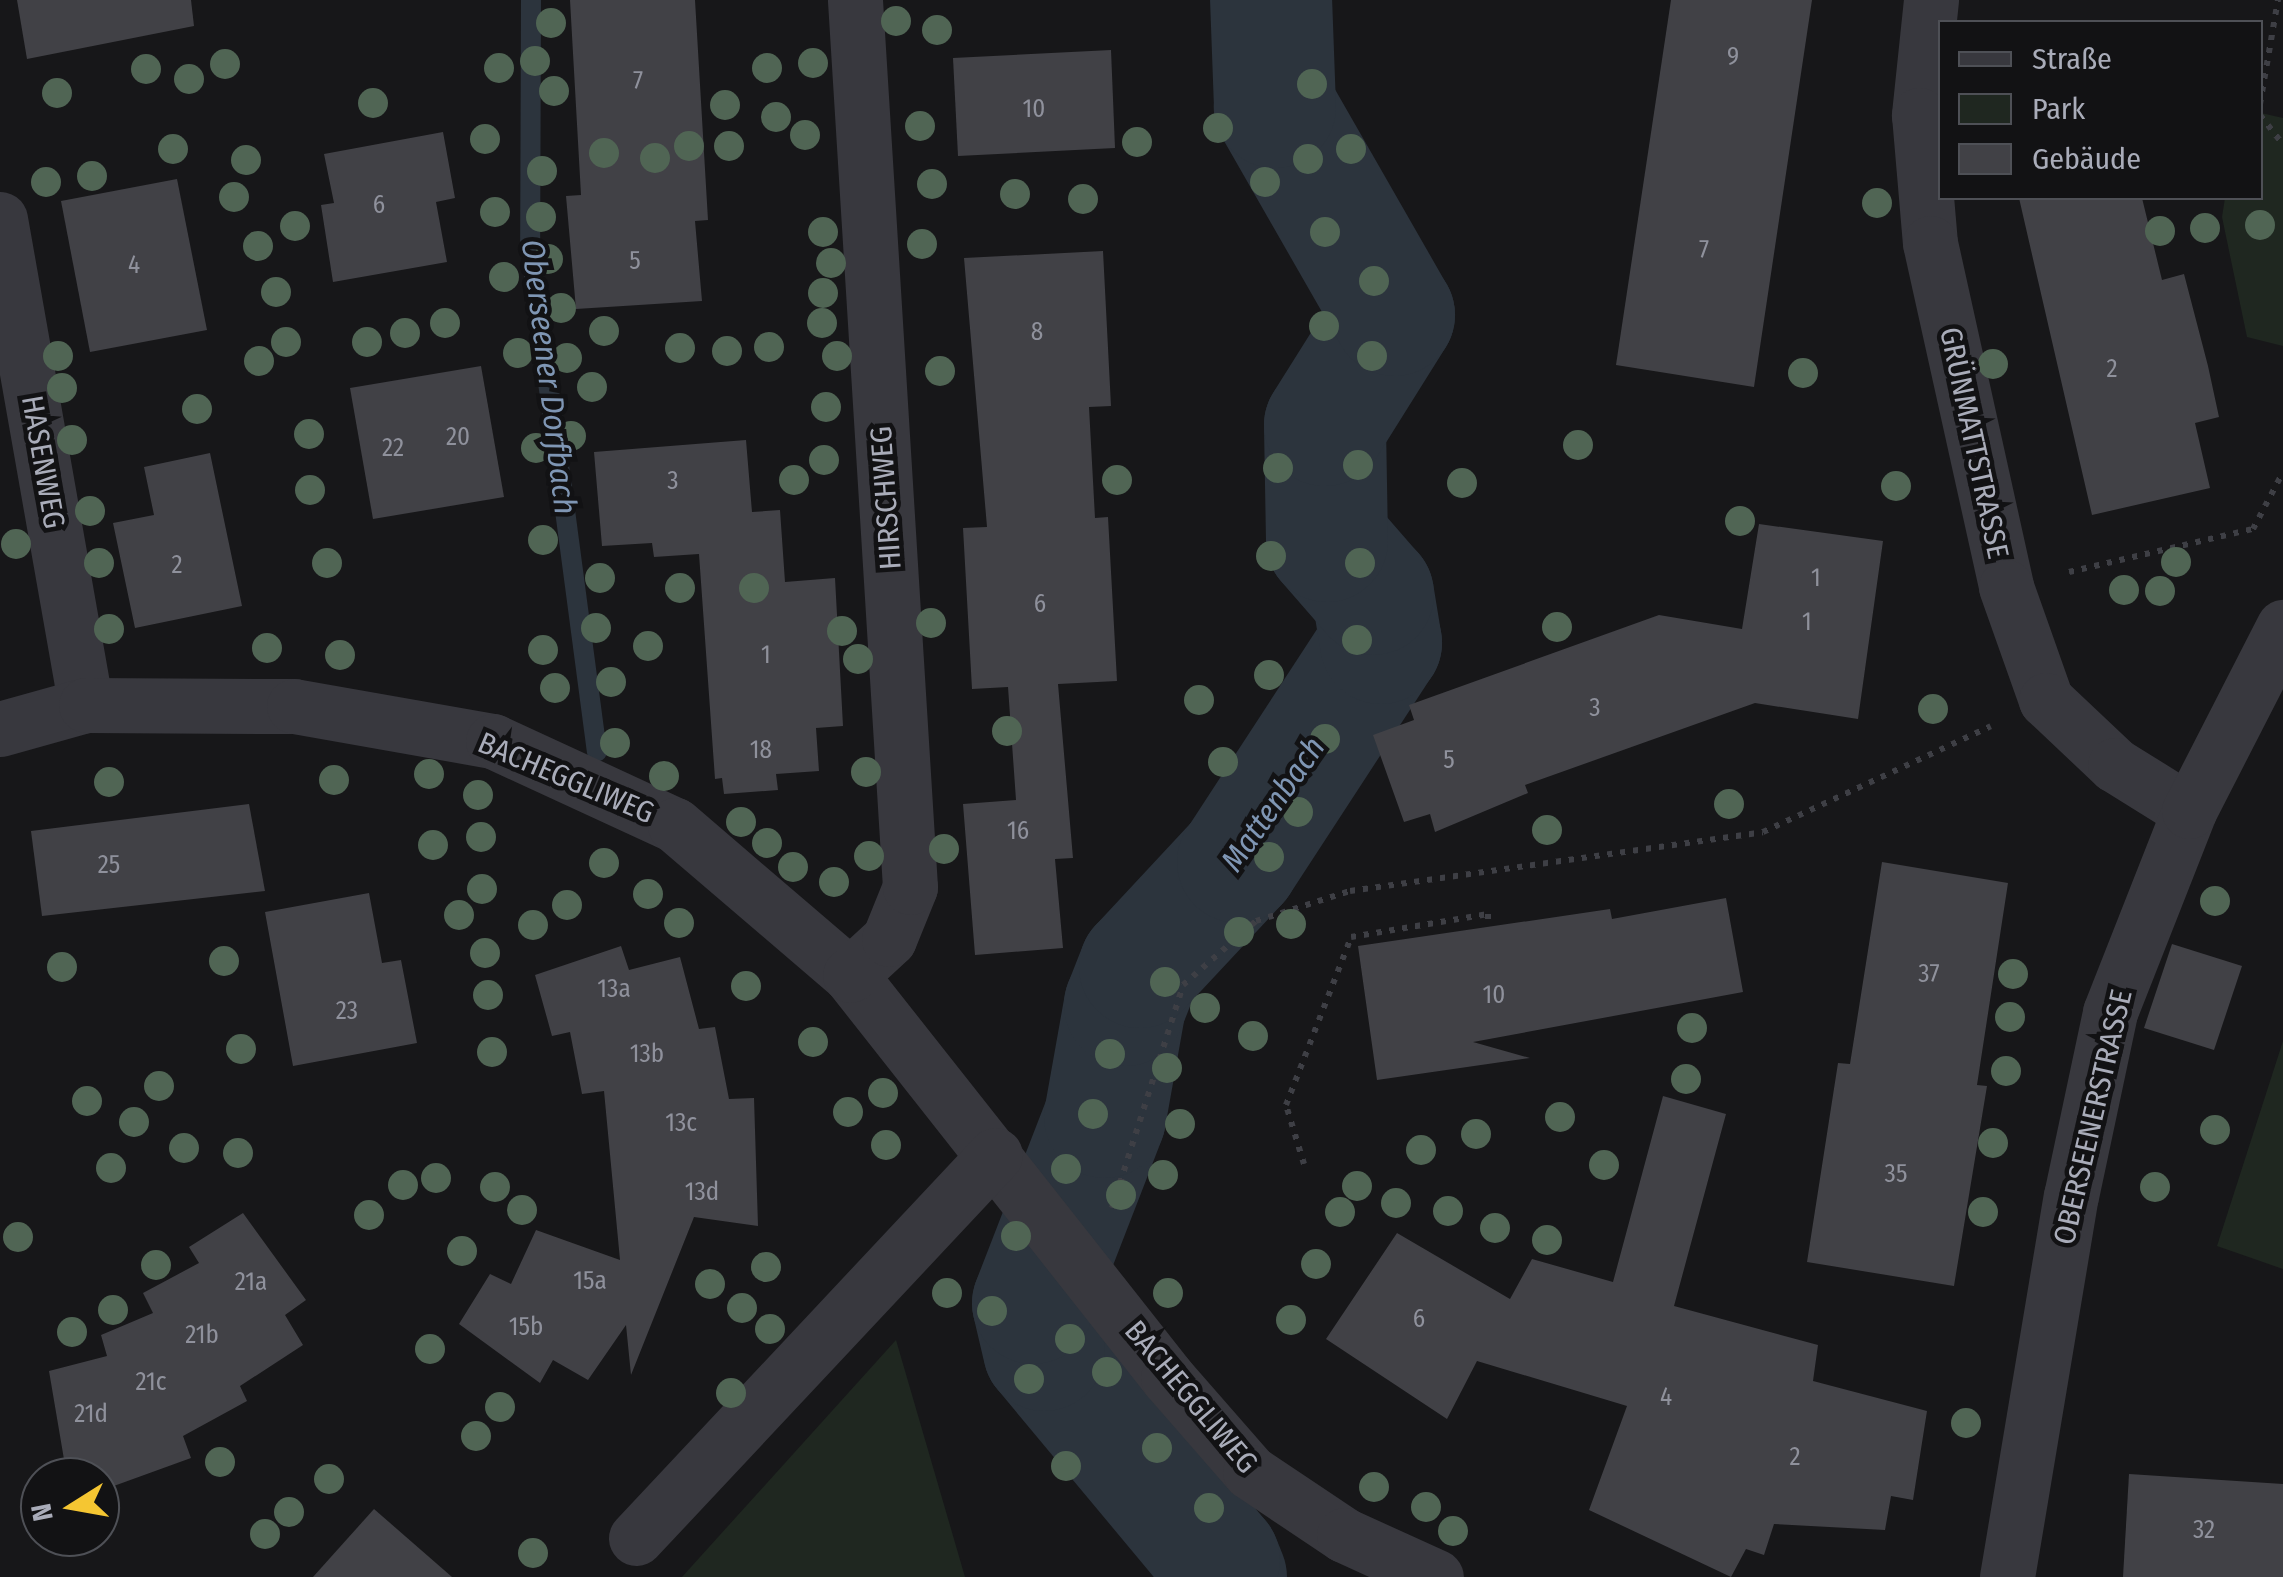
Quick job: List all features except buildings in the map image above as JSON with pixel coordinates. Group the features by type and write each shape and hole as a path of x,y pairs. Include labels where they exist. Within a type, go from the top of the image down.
{"street":[{"name":"HIRSCHWEG","path":"850,974 889,939 910,887 855,0"},
{"name":"GRÜNMATTSTRASSE","path":"1932,0 1918,115 1930,243 2006,587 2046,700 2115,764 2188,811"},
{"name":"HASENWEG","path":"0,220 86,705"},
{"name":"OBERSEENERSTRASSE","path":"2008,1577 2071,1196 2110,1012 2188,811 2283,628"},
{"name":"BACHEGGLIWEG","path":"0,729 86,705 294,706 492,740 674,824 850,974 1071,1249 1168,1378 1250,1472 1344,1535 1436,1577"},
{"path":"636,1538 996,1155"}],"path":[{"path":"2263,87 2278,0"},
{"path":"2263,119 2283,144"},
{"path":"2006,587 2253,528 2283,472"},
{"path":"1071,1249 1183,986 1256,922 1350,890 1476,878 1764,832 2046,700"},
{"path":"1304,1164 1286,1105 1351,937 1488,914 1488,927"}],"green space":[{"path":"2263,113 2283,118 2283,346 2247,337 2222,217 2225,200 2263,200"},
{"path":"2283,1041 2283,1269 2217,1246"},
{"path":"896,1340 965,1577 682,1577"}],"waterway":[{"name":"Oberseener Dorfbach","path":"531,0 530,246 597,752"},
{"name":"Mattenbach","path":"1226,1577 1219,1560 1044,1350 1033,1303 1105,1117 1125,1005 1140,967 1238,862 1381,643 1373,594 1327,541 1325,425 1394,315 1275,107 1271,0"}]}
